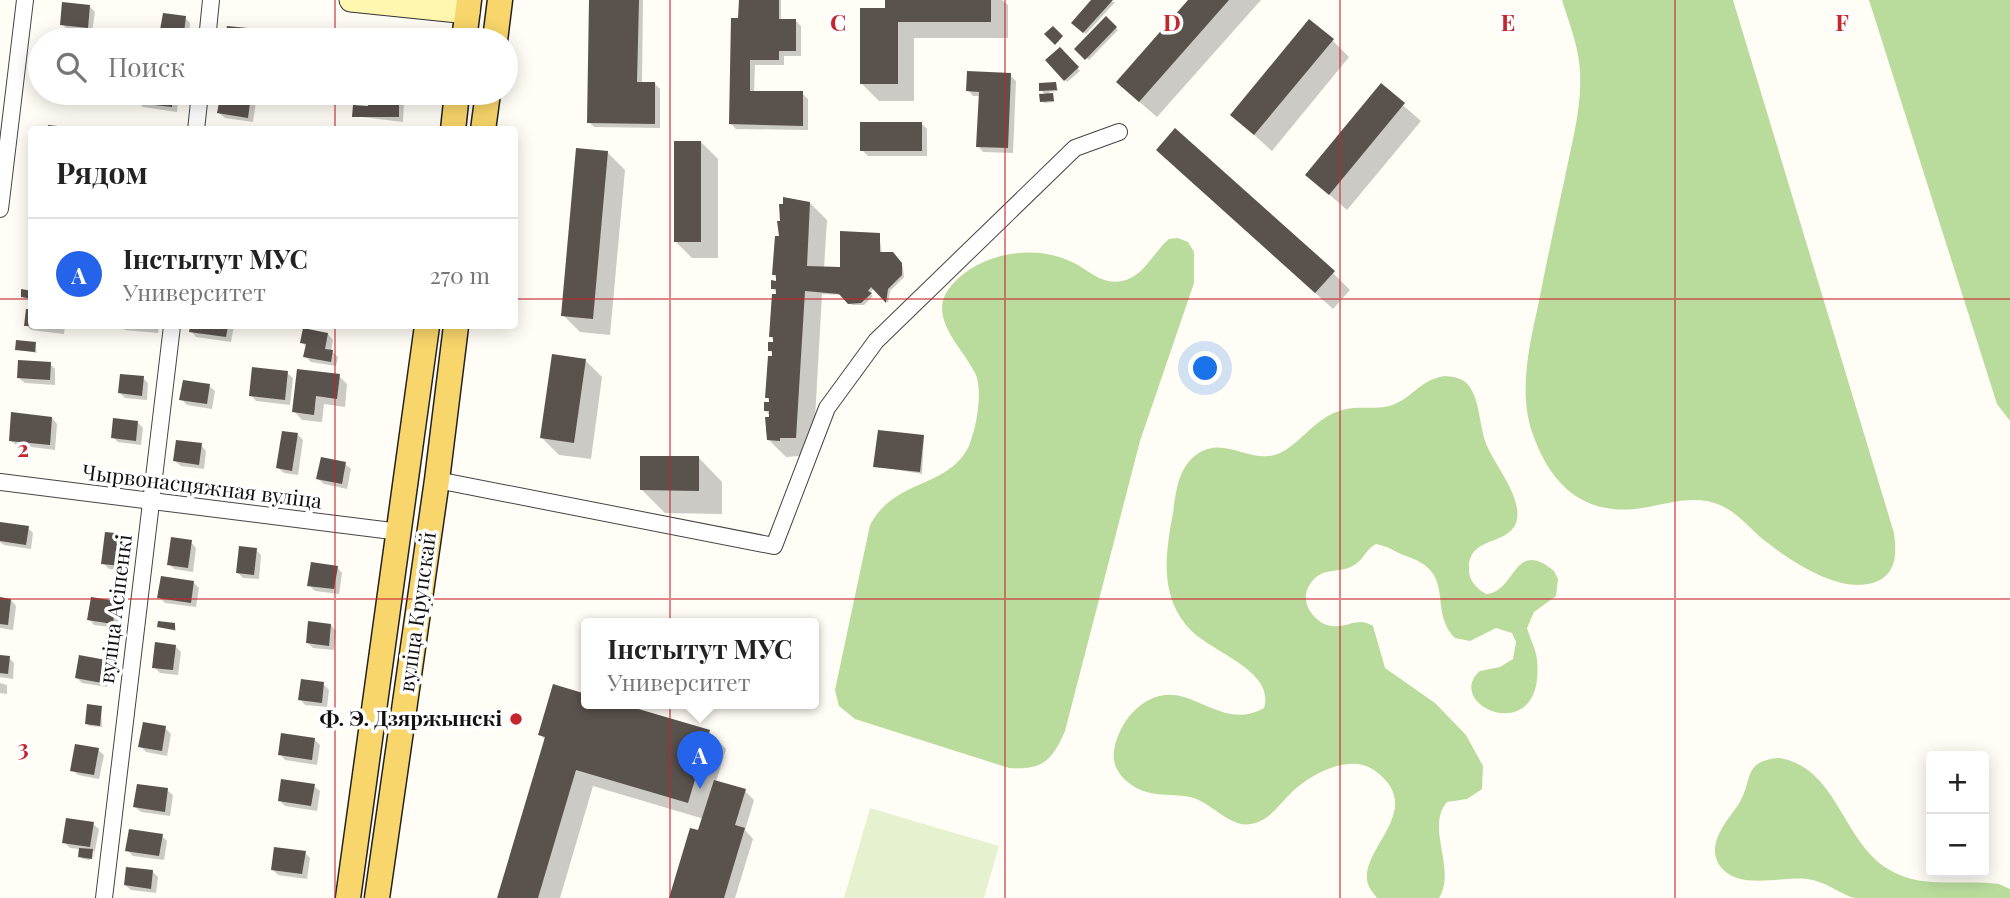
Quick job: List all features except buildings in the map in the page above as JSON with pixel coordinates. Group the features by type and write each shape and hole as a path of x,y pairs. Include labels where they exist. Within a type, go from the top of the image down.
{"main road":[{"path":"496,28 500,0"},
{"path":"466,28 469,6"},
{"path":"453,126 456,105"},
{"path":"484,126 486,105"},
{"name":"вуліца Крупскай","path":"348,898 427,329"},
{"name":"вуліца Крупскай","path":"377,898 437,480 456,329"}],"street":[{"path":"0,209 25,0"},
{"path":"208,28 211,0"},
{"path":"351,0 469,6"},
{"path":"196,126 199,105"},
{"path":"437,480 724,539 774,546 827,408 876,341 1075,148 1119,132"},
{"name":"вуліца Асіпенкі","path":"104,898 172,329"},
{"name":"Чырвонасцяжная вуліца","path":"0,482 400,532"}],"green space":[{"path":"1562,0 1733,0 1894,533 1893,565 1880,580 1851,584 1820,575 1776,549 1732,512 1710,502 1681,501 1621,509 1586,502 1559,482 1540,451 1528,416 1527,366 1579,98 1578,53"},
{"path":"1869,0 2010,0 2010,421 1997,404"},
{"path":"1178,238 1188,242 1194,252 1194,283 1140,441 1065,731 1056,750 1045,762 1038,765 1009,768 855,719 839,706 835,690 870,525 880,510 893,499 947,471 968,448 974,432 979,402 976,375 949,332 942,309 944,298 951,286 977,265 1009,254 1026,253 1059,257 1096,277 1108,281 1122,281 1136,275 1169,239"},
{"path":"1445,376 1467,383 1473,393 1485,441 1516,504 1516,523 1511,530 1481,546 1470,558 1469,573 1472,581 1486,594 1496,591 1522,563 1530,560 1541,562 1554,571 1558,579 1556,596 1534,612 1527,628 1537,660 1536,688 1526,705 1513,712 1497,712 1483,706 1474,696 1472,684 1480,671 1500,667 1513,659 1516,642 1512,633 1496,628 1470,641 1455,638 1443,615 1437,582 1432,572 1422,563 1376,544 1351,567 1324,573 1312,581 1306,600 1315,617 1332,626 1363,622 1373,626 1385,668 1435,703 1466,735 1483,766 1482,789 1467,799 1447,802 1441,812 1439,824 1445,874 1439,898 1377,898 1367,880 1368,867 1389,826 1395,798 1389,784 1374,770 1353,764 1331,768 1300,785 1264,819 1243,824 1228,819 1190,797 1151,793 1136,788 1119,773 1115,765 1114,751 1129,717 1147,701 1159,696 1184,697 1233,714 1243,715 1264,708 1265,694 1260,682 1237,662 1196,635 1177,612 1172,599 1167,571 1168,542 1179,481 1190,460 1207,449 1217,447 1271,456 1290,447 1324,418 1342,410 1395,404 1423,384"},
{"path":"1779,758 1798,764 1814,775 1872,857 1888,869 1914,880 1928,882 1999,884 2010,889 2010,898 1855,898 1814,880 1760,881 1728,874 1716,858 1719,834 1743,796 1754,768 1759,763"},
{"path":"870,808 999,846 984,898 844,898"}],"place":[{"name":"Ф. Э. Дзяржынскі","path":"516,719"},
{"name":"Інстытут МУС","path":"700,789"}]}
